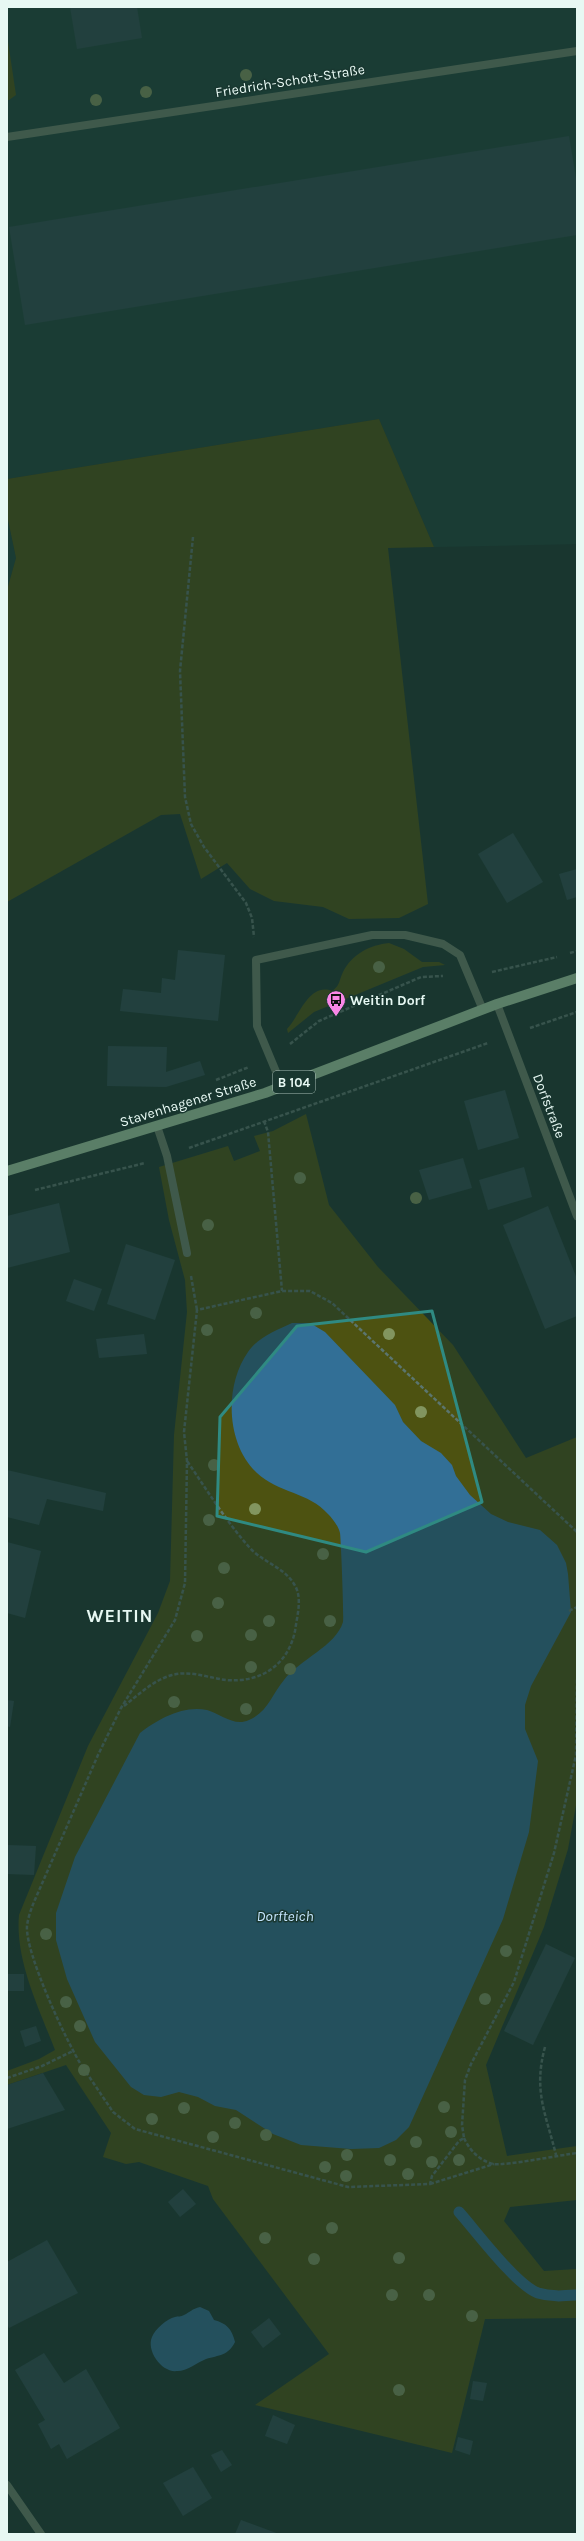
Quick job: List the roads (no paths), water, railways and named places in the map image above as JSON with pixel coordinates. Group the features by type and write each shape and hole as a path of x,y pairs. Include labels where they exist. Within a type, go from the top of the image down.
{"main road":[{"name":"Stavenhagener Straße","path":"7,1171 157,1126 282,1086 497,1004 577,978"}],"street":[{"name":"Friedrich-Schott-Straße","path":"7,137 577,51"},
{"path":"282,1086 257,1026 256,960 372,936 405,935 443,944 460,956 483,1010"},
{"name":"Dorfstraße","path":"497,1004 577,1216"},
{"path":"157,1126 167,1156 187,1253"},
{"path":"7,2485 41,2534"}],"water":[{"name":"Dorfteich","path":"292,1323 310,1323 325,1332 395,1405 403,1422 421,1441 441,1453 452,1465 456,1476 470,1495 491,1514 508,1522 540,1530 557,1545 566,1563 568,1574 571,1612 531,1686 525,1705 525,1729 538,1761 529,1832 503,1919 409,2127 396,2140 379,2148 351,2149 301,2145 273,2134 236,2110 215,2106 198,2097 179,2092 161,2097 144,2095 131,2087 95,2042 67,1979 56,1940 56,1913 75,1857 140,1733 163,1718 180,1711 198,1709 207,1710 238,1722 243,1722 255,1717 265,1708 284,1680 299,1666 325,1646 339,1631 343,1622 340,1533 337,1525 328,1514 312,1501 274,1485 257,1473 247,1461 239,1447 234,1431 232,1398 235,1381 240,1366 248,1352 257,1342 268,1334"},
{"path":"200,2307 209,2311 214,2320 228,2327 235,2342 229,2350 219,2356 206,2359 185,2370 171,2371 161,2365 153,2354 151,2348 152,2337 158,2328 168,2320 183,2316"}],"waterway":[{"path":"459,2212 508,2269 529,2288 538,2293 548,2295 577,2295"}],"place":[{"name":"Weitin Dorf","path":"336,1017"}],"district":[{"name":"WEITIN","path":"120,1616"}]}
